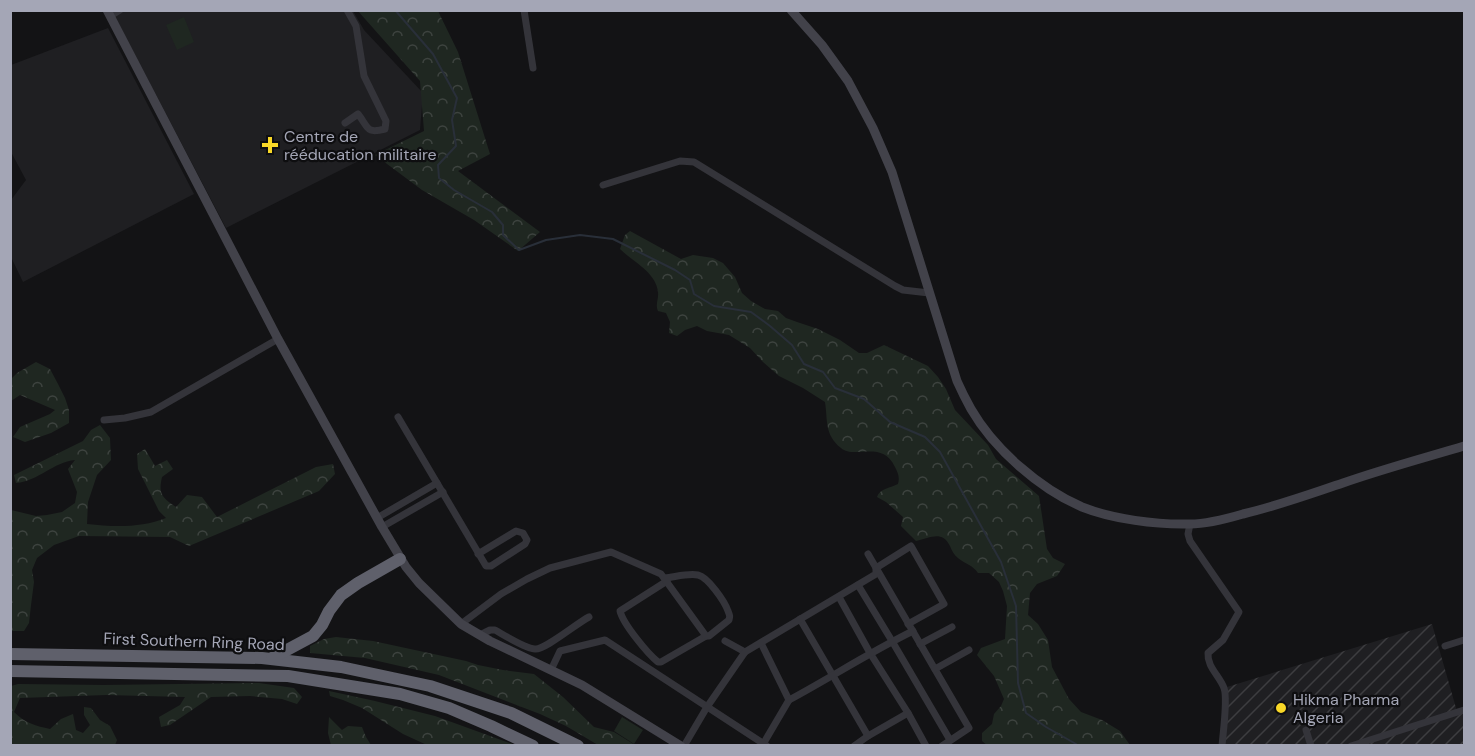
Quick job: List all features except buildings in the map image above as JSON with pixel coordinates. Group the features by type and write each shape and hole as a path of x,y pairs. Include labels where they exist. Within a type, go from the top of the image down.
{"highway":[{"path":"272,658 313,636 341,596 358,583 400,559"},
{"path":"306,640 302,653 304,659 313,663"},
{"name":"First Southern Ring Road","path":"10,654 272,658 341,667 430,686 511,713 578,746"},
{"name":"First Southern Ring Road","path":"10,671 288,676 351,685 449,708 532,746"}],"main road":[{"path":"791,10 822,45 841,72 873,128 892,172 957,381 966,401 993,439 1015,463 1048,488 1083,507 1121,518 1190,524 1216,521 1278,505 1376,472 1464,446"},
{"path":"108,13 278,339 400,559 419,583 461,624 582,685 682,746"}],"street":[{"path":"108,13 120,10"},
{"path":"345,123 358,114 370,131 374,132 385,129 386,121 364,76 356,26 347,10"},
{"path":"524,10 533,68"},
{"path":"603,185 680,161 694,162 895,286 903,290 929,292"},
{"path":"104,420 151,412 278,339"},
{"path":"398,417 438,483 478,554 486,566 489,567 525,544 527,540 523,533 516,531 478,554"},
{"path":"377,518 438,483"},
{"path":"382,527 443,492"},
{"path":"1190,524 1188,534 1190,541 1239,612 1223,640 1208,653 1208,661 1224,689 1222,746"},
{"path":"876,568 911,546 944,604 908,624"},
{"path":"461,624 501,594 527,579 550,568 611,552 655,571 666,580 706,636"},
{"path":"868,554 969,728 942,746"},
{"path":"682,746 745,652 876,574 876,568"},
{"path":"699,575 705,578 728,609 730,617 710,636 658,662 627,625 620,611 666,580 699,575"},
{"path":"858,585 950,740"},
{"path":"839,597 926,746"},
{"path":"480,635 495,630 532,648 539,649 589,617"},
{"path":"800,620 868,735"},
{"path":"920,644 952,627"},
{"path":"551,670 560,651 605,640 764,745 789,700 913,631"},
{"path":"1445,646 1464,640"},
{"path":"725,641 745,652"},
{"path":"761,643 789,700"},
{"path":"934,669 969,650"},
{"path":"1351,746 1464,710"},
{"path":"854,746 868,735 908,713"},
{"path":"1306,730 1311,746"}],"shaded area":[{"path":"112,11 353,11 364,30 423,93 420,130 226,228"},
{"path":"108,28 194,194 23,282 11,257 11,200 26,180 11,152 11,65"},
{"path":"1432,624 1458,715 1464,713 1464,745 1224,746 1227,687"}],"green space":[{"path":"358,11 438,11 458,52 490,154 458,171 540,232 518,251 474,220 422,190 375,155 424,131 420,81"},
{"path":"184,17 194,42 177,50 166,25"},
{"path":"630,231 681,259 693,255 713,258 723,263 735,277 742,293 751,301 765,309 778,311 786,318 818,329 859,353 867,353 884,345 928,366 946,389 955,410 988,445 996,459 1039,496 1047,549 1053,558 1065,564 1057,576 1037,584 1030,593 1028,615 1038,624 1048,640 1052,667 1069,699 1081,712 1102,720 1120,731 1130,745 988,746 982,741 982,733 992,724 994,714 1004,699 994,676 977,655 981,648 1005,639 1007,606 999,582 989,573 978,573 958,558 943,538 935,536 916,541 901,526 903,517 877,497 883,490 898,484 899,479 895,467 883,454 847,451 841,448 829,432 825,402 779,376 750,348 729,335 707,331 697,326 677,336 669,333 670,322 666,313 658,311 657,308 658,292 653,279 620,249 625,235"},
{"path":"36,362 50,369 65,398 69,410 69,423 51,433 25,442 13,437 20,427 55,410 20,395 11,401 11,379"},
{"path":"100,425 110,438 111,460 97,475 88,502 87,524 127,526 147,524 166,518 159,511 138,469 137,454 145,449 155,466 167,460 173,469 162,477 161,492 167,501 176,507 187,495 202,497 217,517 316,467 333,464 335,474 319,491 189,546 170,537 79,536 54,545 37,558 32,570 34,582 29,623 24,631 11,631 11,510 36,516 62,512 75,503 77,492 68,469 75,460 60,464 24,482 16,483 14,475 83,441 91,430"},
{"path":"336,637 373,641 478,665 534,674 563,697 594,727 614,732 635,745 598,745 540,714 439,675 365,658 310,653 310,646 324,639"},
{"path":"259,683 294,688 302,697 297,704 282,699 250,696 211,697 170,725 161,727 159,717 180,705 185,697 106,695 20,698 14,712 31,724 50,729 61,719 73,714 76,730 83,733 90,725 84,715 84,707 91,708 100,720 110,726 117,740 115,745 11,745 11,686 18,684"},
{"path":"329,691 435,716 515,745 427,745 403,734 362,708 330,696"},
{"path":"329,717 342,730 348,726 362,727 371,745 331,745 328,733"},
{"path":"622,717 643,730 634,744 614,731"}],"waterway":[{"path":"395,10 433,54 457,98 452,120 456,146 438,165 439,178 454,190 492,212 503,225 503,235 519,250 546,240 580,235 613,239 675,270 690,280 694,294 714,306 751,312 792,345 804,364 823,372 835,388 864,399 890,422 925,437 940,452 1001,562 1016,606 1018,683 1026,713 1077,746"}],"place":[{"name":"Centre de rééducation militaire","path":"270,145"},
{"name":"Hikma Pharma Algeria","path":"1281,708"}]}
